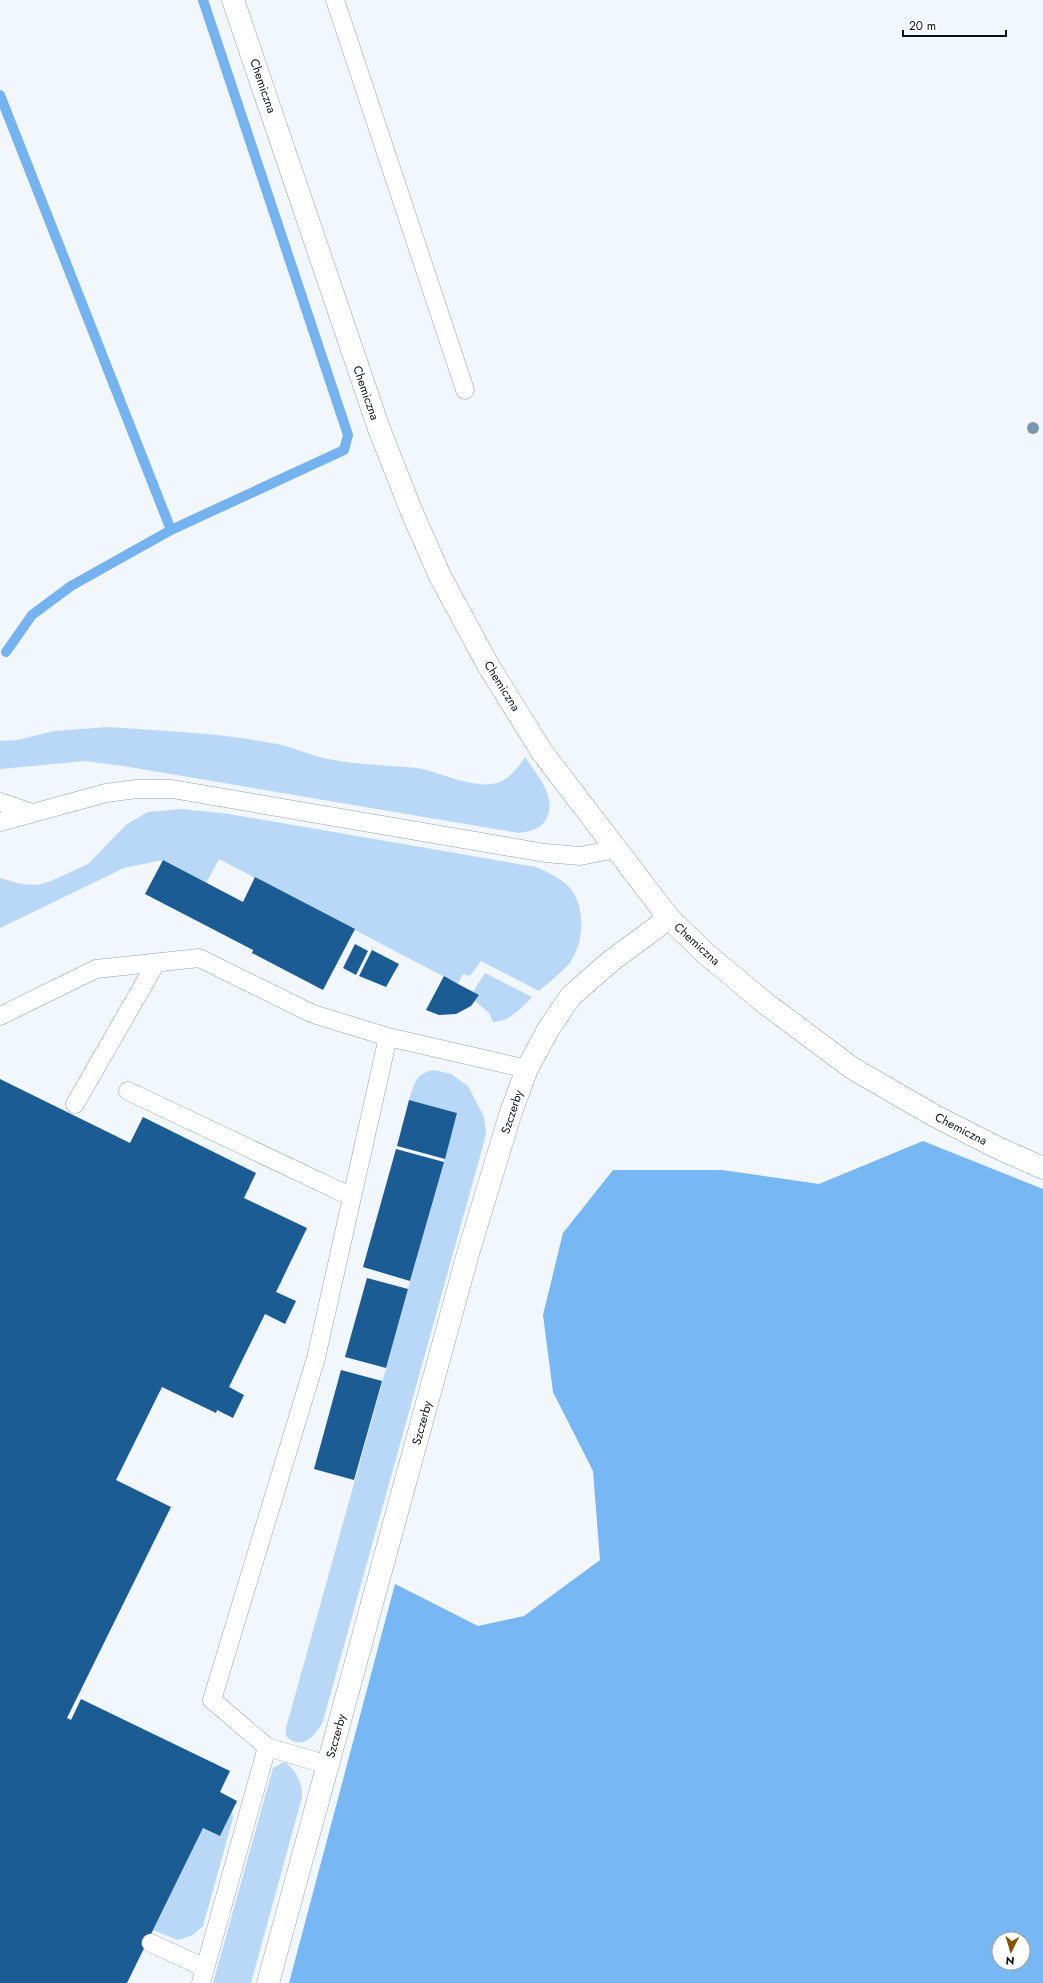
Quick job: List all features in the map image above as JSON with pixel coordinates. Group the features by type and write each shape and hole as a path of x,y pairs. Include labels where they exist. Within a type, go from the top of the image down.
{"street":[{"name":"Chemiczna","path":"233,0 378,426 440,576 488,665 542,752 669,918 705,953 771,1008 852,1068 935,1116 996,1147 1043,1168"},
{"name":"Szczerby","path":"268,1983 465,1265 511,1112 527,1069 549,1028 571,996 611,961 669,918"}],"lane":[{"path":"335,0 465,390"},
{"path":"0,822 106,793 172,789 545,853 580,856 617,849"},
{"path":"0,802 32,813"},
{"path":"0,1016 96,969 199,958 313,1014 388,1037 527,1069"},
{"path":"75,1104 156,962"},
{"path":"328,1765 267,1747 212,1700 316,1358 388,1037"},
{"path":"128,1091 352,1198"},
{"path":"151,1943 203,1975 267,1747"}],"shaded area":[{"path":"108,727 193,733 256,740 277,744 333,760 417,768 464,781 482,784 497,783 507,778 515,771 525,757 539,777 547,792 549,799 548,815 546,820 540,826 533,830 519,833 123,766 85,761 0,769 0,741 18,740 54,731"},
{"path":"181,809 229,814 536,867 552,874 566,884 573,892 578,902 580,912 581,934 578,945 569,964 539,991 481,961 470,976 463,974 458,984 219,859 206,883 163,860 124,868 0,928 0,878 21,884 38,885 51,881 88,864 127,824 148,812"},
{"path":"485,973 532,997 510,1017 493,1022 489,1013 475,1001 479,995 473,992"},
{"path":"434,1070 451,1074 468,1086 484,1117 486,1132 484,1142 323,1721 317,1732 308,1740 303,1742 292,1741 286,1736 286,1728 457,1113 409,1100 414,1084 419,1077 428,1071"},
{"path":"923,1141 1043,1189 1043,1983 289,1983 395,1584 478,1626 524,1616 600,1560 593,1471 553,1392 543,1315 563,1233 613,1170 722,1170 819,1184"},
{"path":"284,1762 298,1777 302,1797 251,1983 213,1983 273,1768"},
{"path":"232,1812 233,1818 203,1926 193,1935 178,1940 153,1930 203,1828 220,1836"}],"building":[{"path":"163,860 243,902 255,877 355,929 323,990 252,953 253,950 145,894"},
{"path":"355,944 368,951 356,975 343,968"},
{"path":"372,950 399,964 386,987 359,976"},
{"path":"444,976 479,995 471,1006 456,1014 439,1015 426,1010"},
{"path":"0,1079 130,1143 143,1117 256,1173 244,1198 307,1228 276,1292 296,1301 285,1324 265,1314 229,1387 244,1395 233,1418 217,1410 216,1413 162,1387 116,1480 171,1507 67,1718 71,1720 81,1699 230,1771 220,1792 237,1801 220,1836 203,1828 127,1983 0,1983"},
{"path":"409,1100 457,1113 445,1159 397,1146"},
{"path":"396,1149 444,1162 410,1281 363,1267"},
{"path":"367,1278 408,1289 386,1368 345,1357"},
{"path":"341,1370 382,1381 354,1480 314,1469"}],"waterway":[{"path":"6,652 32,615 71,586 171,530 344,450 348,435 203,0"},
{"path":"0,95 171,530"}]}
